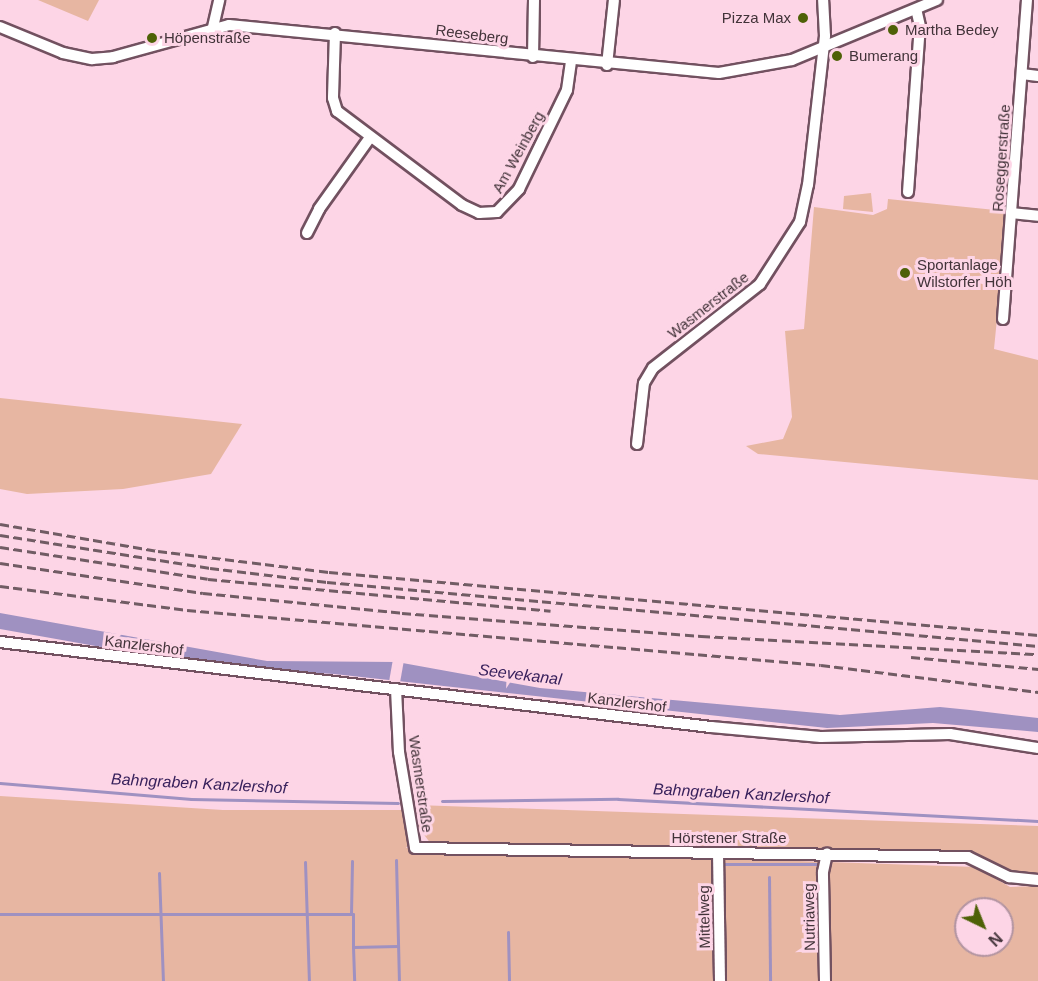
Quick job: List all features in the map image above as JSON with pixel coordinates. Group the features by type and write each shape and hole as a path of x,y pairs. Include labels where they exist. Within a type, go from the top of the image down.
{"street":[{"path":"213,27 219,0"},
{"path":"533,57 534,0"},
{"path":"607,65 614,0"},
{"name":"Wasmerstraße","path":"637,444 644,383 653,368 741,302 760,284 792,239 808,185 824,47 823,0"},
{"name":"Reeseberg","path":"0,27 53,50 92,59 139,50 213,27 336,33 607,65 719,73 772,66 937,0"},
{"name":"Roseggerstraße","path":"1003,319 1027,0"},
{"path":"908,192 920,26 916,9"},
{"name":"Am Weinberg","path":"336,33 334,106 369,139 470,210 497,212 519,189 567,90 571,61"},
{"path":"1022,74 1038,76"},
{"path":"307,233 319,209 369,139"},
{"path":"1011,213 1038,216"},
{"name":"Kanzlershof","path":"0,642 804,736 950,734 1036,748"},
{"name":"Wasmerstraße","path":"396,689 399,752 415,848"},
{"name":"Hörstener Straße","path":"415,848 718,853 826,861 968,857 1009,877 1038,880"},
{"name":"Mittelweg","path":"718,853 720,981"},
{"name":"Nutriaweg","path":"825,981 826,861"}],"shaded area":[{"path":"38,0 99,0 88,21"},
{"path":"871,193 873,212 843,209 844,196"},
{"path":"888,199 1005,211 1007,217 994,349 1038,360 1038,480 758,454 746,446 783,439 792,417 785,331 804,329 814,207 873,215 887,209"},
{"path":"0,398 242,424 211,474 123,489 27,494 0,489"},
{"path":"0,613 267,661 397,662 540,688 840,715 940,707 1038,718 1038,732 933,723 827,728 334,674 208,666 0,629"},
{"path":"0,796 223,810 406,810 412,840 406,848 976,867 1010,887 1038,886 1038,981 0,981"},
{"path":"416,805 1038,826 1038,876 1006,870 963,851 431,844 419,828"}],"pier":[{"path":"393,659 404,661 400,685 389,683"}],"waterway":[{"name":"Bahngraben Kanzlershof","path":"0,783 191,799 398,803"},
{"name":"Bahngraben Kanzlershof","path":"442,801 618,799 1038,821"},
{"path":"396,860 399,981"},
{"path":"351,914 352,861"},
{"path":"305,862 309,981"},
{"path":"721,864 821,864"},
{"path":"159,873 163,981"},
{"path":"769,877 770,981"},
{"path":"0,914 353,914 353,947 398,946"},
{"path":"508,932 509,981"},
{"path":"353,947 354,981"}],"railway":[{"path":"0,524 158,551 329,572 1038,635"},
{"path":"0,535 210,568 327,582 1038,646"},
{"path":"0,547 208,579 551,611"},
{"path":"0,563 203,593 402,613 701,636 1038,654"},
{"path":"0,586 187,610 821,665 1038,692"},
{"path":"911,657 1038,669"}],"place":[{"name":"Pizza Max","path":"803,18"},
{"name":"Martha Bedey","path":"893,30"},
{"name":"Höpenstraße","path":"152,38"},
{"name":"Bumerang","path":"837,56"},
{"name":"Sportanlage Wilstorfer Höh","path":"905,273"}],"water label":[{"name":"Seevekanal","path":"520,675"}]}
